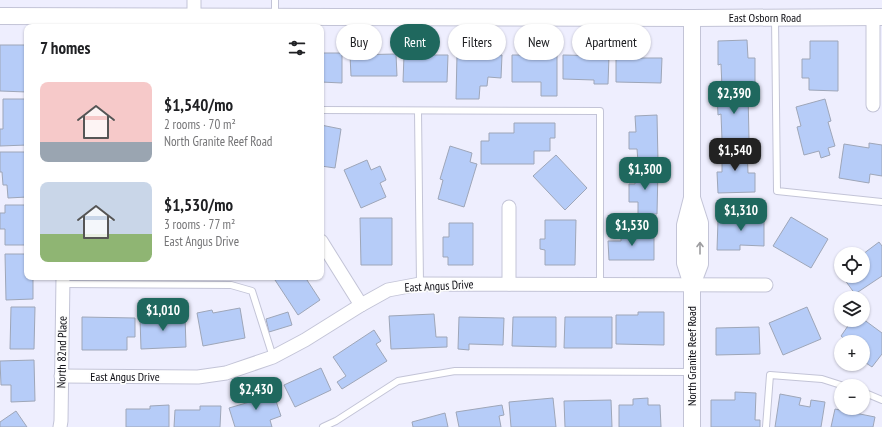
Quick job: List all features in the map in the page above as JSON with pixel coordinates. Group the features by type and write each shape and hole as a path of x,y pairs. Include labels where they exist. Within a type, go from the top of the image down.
{"street":[{"path":"194,0 194,17"},
{"name":"East Osborn Road","path":"0,16 62,22 194,17 878,17"},
{"path":"873,106 878,17"},
{"name":"North Granite Reef Road","path":"692,18 692,198 685,225 685,263 692,285 692,427"},
{"path":"509,207 509,284"},
{"path":"324,245 361,305"},
{"name":"North 82nd Place","path":"60,427 63,281"},
{"name":"East Angus Drive","path":"61,376 198,377 226,374 273,357 305,340 388,290 420,284 766,285"}],"lane":[{"path":"275,0 275,17"},
{"path":"775,18 777,191 882,202"},
{"path":"324,110 600,111 600,285"},
{"path":"418,111 420,284"},
{"path":"63,281 231,285 252,291 273,357"},
{"path":"322,427 336,421 398,381 455,371 692,372"},
{"path":"766,427 770,375 822,380 834,383"},
{"path":"870,395 882,400"}],"building":[{"path":"747,40 748,58 755,58 755,87 722,88 721,64 718,65 718,41"},
{"path":"810,41 838,41 838,91 809,90 809,78 802,78 802,59 810,59"},
{"path":"0,45 24,45 24,92 0,91"},
{"path":"324,53 336,53 336,60 342,60 342,83 324,82"},
{"path":"382,54 390,54 390,60 396,60 397,76 351,76 350,60 382,60"},
{"path":"440,55 448,55 447,82 403,82 404,60 440,60"},
{"path":"512,55 514,55 514,60 557,60 557,96 541,96 541,82 512,82"},
{"path":"564,55 572,55 572,60 609,60 608,84 594,84 594,80 563,79"},
{"path":"651,58 662,58 661,83 616,82 616,60 651,60"},
{"path":"457,60 502,60 501,78 488,77 487,86 480,86 479,99 456,99"},
{"path":"717,92 748,92 749,140 722,140 721,114 718,115"},
{"path":"3,99 24,99 24,145 0,146 0,129 3,129"},
{"path":"825,99 831,121 828,122 835,146 828,148 830,155 821,158 819,151 804,155 797,127 801,126 796,107"},
{"path":"657,115 658,161 638,162 637,149 629,149 629,132 636,132 635,116"},
{"path":"514,123 555,123 555,138 550,138 550,151 534,151 534,164 481,164 481,141 489,141 489,133 514,133"},
{"path":"324,126 341,129 335,168 324,166"},
{"path":"869,143 882,145 882,176 870,174 869,183 839,178 844,144 869,148"},
{"path":"450,146 472,153 470,162 477,164 464,207 438,199 443,180 440,179"},
{"path":"747,147 748,173 755,173 755,192 718,193 717,172 722,172 722,161 718,161 718,148"},
{"path":"0,152 24,152 24,197 8,198 7,185 3,185 2,172 0,172"},
{"path":"556,155 587,188 565,210 533,176"},
{"path":"367,160 371,170 380,166 386,180 380,183 386,197 361,208 344,170"},
{"path":"635,168 658,169 657,214 638,214 638,202 629,202 629,184 635,184"},
{"path":"5,205 24,205 24,245 5,245 5,229 0,229 0,213 5,213"},
{"path":"736,213 764,214 764,246 740,245 740,250 717,250 718,220 736,220"},
{"path":"791,217 828,239 811,268 773,246"},
{"path":"360,218 392,218 392,265 361,265"},
{"path":"545,220 576,220 575,265 545,265 545,250 540,249 540,239 545,239"},
{"path":"449,223 473,223 473,265 448,265 448,257 443,257 443,237 449,237"},
{"path":"638,230 638,237 654,237 654,260 609,260 608,241 621,241 621,231"},
{"path":"879,242 882,246 882,276 860,291 853,291 847,283 870,283 870,249"},
{"path":"5,254 24,254 24,280 33,280 33,299 6,300"},
{"path":"275,280 307,280 320,300 298,315"},
{"path":"11,307 35,307 34,349 10,349"},
{"path":"807,307 821,339 783,355 769,323"},
{"path":"240,308 245,338 203,346 197,313 212,310 213,313"},
{"path":"288,312 292,325 269,332 266,319"},
{"path":"638,312 664,312 664,345 616,344 616,315 638,315"},
{"path":"434,314 436,337 447,337 447,347 391,349 389,316"},
{"path":"185,316 186,347 141,349 140,318"},
{"path":"82,317 135,318 135,337 127,337 127,350 82,350"},
{"path":"459,317 504,318 503,345 469,344 469,350 458,349"},
{"path":"513,317 556,317 556,347 512,346"},
{"path":"565,317 612,317 612,348 564,348"},
{"path":"870,324 882,333 882,354 872,367 870,366 870,335 842,335 847,327 870,327"},
{"path":"759,327 760,354 716,355 716,328"},
{"path":"374,330 381,341 376,344 387,361 342,389 337,382 346,376 333,357"},
{"path":"34,360 35,401 11,402 11,385 1,385 0,361"},
{"path":"321,368 331,390 295,407 284,385"},
{"path":"272,389 281,416 270,420 272,427 235,427 229,408 253,401 251,396"},
{"path":"735,392 756,393 755,420 760,420 760,427 711,427 711,400 735,400"},
{"path":"780,394 801,398 799,405 810,407 811,400 825,402 821,427 775,427"},
{"path":"553,398 556,427 511,427 509,402"},
{"path":"648,398 648,405 660,405 661,427 619,427 619,405 633,405 633,399"},
{"path":"611,400 612,427 565,427 564,401"},
{"path":"169,405 169,427 126,427 126,409 150,409 150,406"},
{"path":"502,405 504,415 499,416 501,427 459,427 456,412"},
{"path":"200,406 221,406 220,427 174,427 175,410 200,410"},
{"path":"16,411 27,427 0,427 0,422"},
{"path":"445,413 448,427 413,427 412,422"},
{"path":"834,414 834,415 865,415 875,417 873,427 831,427"}]}
